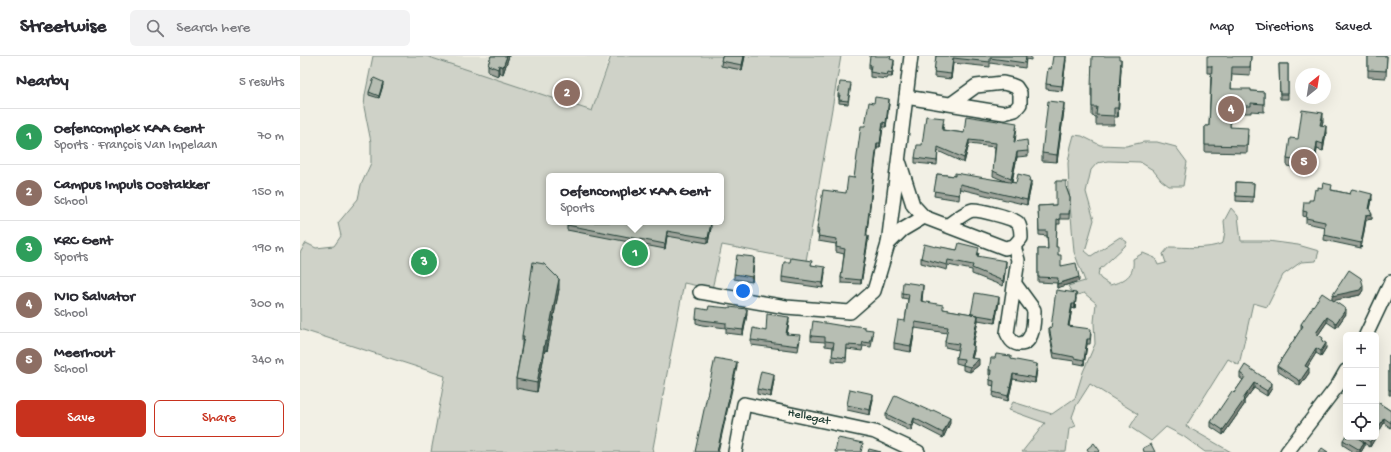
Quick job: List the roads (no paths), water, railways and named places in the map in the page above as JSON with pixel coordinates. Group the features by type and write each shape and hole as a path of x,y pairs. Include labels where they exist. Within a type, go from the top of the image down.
{"street":[{"path":"700,292 786,307 850,312 874,291 888,244 911,56"},
{"path":"906,96 951,104"},
{"path":"898,160 913,205 924,217 947,226 1005,248 1014,246 1021,238 1021,229 1018,223 1012,218 973,210 947,226"},
{"path":"888,244 902,230 924,217"},
{"path":"1014,246 1018,260 1015,284"},
{"path":"1367,332 1391,282"},
{"path":"1287,452 1343,376"},
{"name":"Hellegat","path":"735,452 744,404 875,432 918,452"}],"place":[{"name":"Campus Impuls Oostakker","path":"567,93"},
{"name":"IVIO Salvator","path":"1231,109"},
{"name":"Meerhout","path":"1304,162"},
{"name":"Oefencomplex KAA Gent","path":"635,253"},
{"name":"KRC Gent","path":"424,262"}]}
